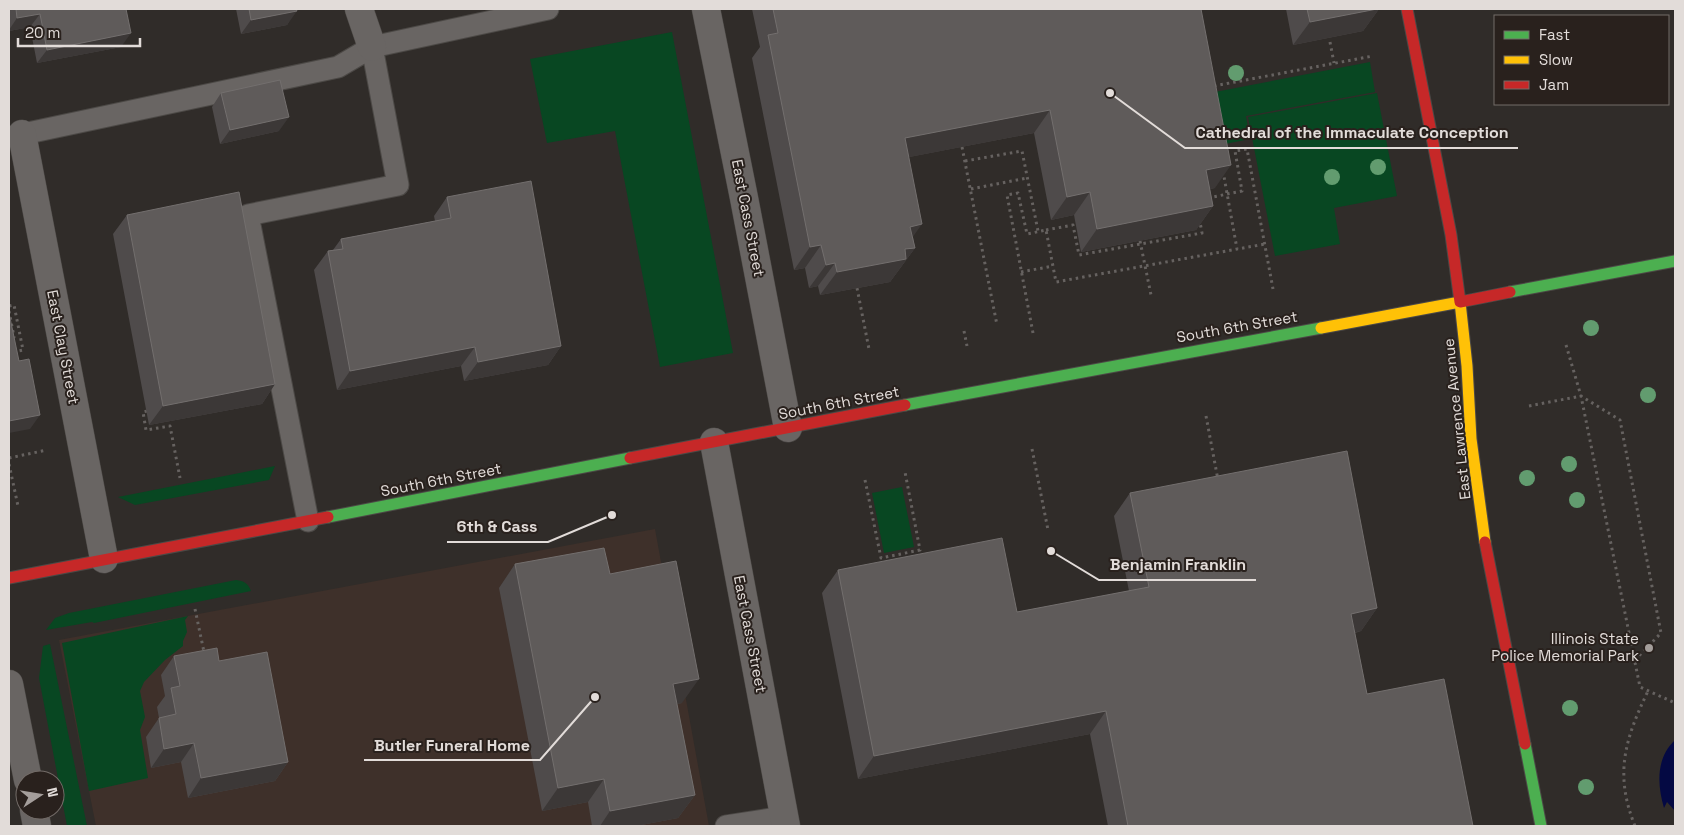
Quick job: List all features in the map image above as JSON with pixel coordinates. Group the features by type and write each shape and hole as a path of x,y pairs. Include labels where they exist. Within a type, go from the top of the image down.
{"main road":[{"name":"East Lawrence Avenue","path":"1407,9 1451,235 1467,366 1470,439 1488,555 1541,826"},
{"name":"South 6th Street","path":"9,578 1061,375 1675,261"}],"street":[{"path":"359,9 372,47"},
{"name":"East Cass Street","path":"706,9 788,428"},
{"name":"East Clay Street","path":"15,135 104,559"},
{"name":"East Cass Street","path":"714,442 785,822"},
{"path":"9,684 26,770"}],"lane":[{"path":"15,135 338,67 372,47 548,9"},
{"path":"308,521 248,215 398,185 372,47"},
{"path":"726,826 785,822"}],"path":[{"path":"1330,42 1334,63"},
{"path":"1207,87 1373,56"},
{"path":"962,147 997,325"},
{"path":"1204,199 1242,191 1235,151 1247,149 1274,289"},
{"path":"966,162 1022,151 1038,231"},
{"path":"1222,165 1237,249"},
{"path":"971,189 1027,178"},
{"path":"1033,334 1007,195 1018,193 1027,234 1073,225 1079,255 1140,242 1202,233 1199,217"},
{"path":"1046,230 1056,282 1265,244"},
{"path":"1140,242 1151,295"},
{"path":"1021,272 1053,266"},
{"path":"857,288 869,349"},
{"path":"9,306 14,305 23,350 9,353"},
{"path":"9,311 14,337 9,338"},
{"path":"964,331 967,346"},
{"path":"1566,345 1581,396 1640,687 1675,703"},
{"path":"1530,406 1581,396 1620,420 1661,633 1635,660"},
{"path":"146,411 143,412 146,430 170,426 180,478"},
{"path":"1206,416 1220,488"},
{"path":"9,458 53,449"},
{"path":"1032,449 1048,530"},
{"path":"9,464 18,506"},
{"path":"865,480 881,558 920,550 905,472"},
{"path":"195,609 204,657"},
{"path":"1635,826 1626,796 1624,763 1626,744 1630,731 1648,691"}],"shaded area":[{"path":"655,529 709,826 96,826 59,640"},
{"path":"1675,740 1675,811 1667,802 1664,808 1659,781 1664,755"}],"green space":[{"path":"672,32 733,353 660,367 615,131 547,143 530,59"},
{"path":"1370,62 1375,92 1246,116 1250,139 1225,144 1215,92"},
{"path":"1377,93 1397,196 1334,208 1340,244 1275,256 1248,117"},
{"path":"275,466 269,480 135,505 118,497"},
{"path":"902,487 914,547 884,553 872,493"},
{"path":"236,580 245,583 251,591 94,623 46,630 55,618 69,613"},
{"path":"188,616 185,620 187,632 183,646 165,660 144,682 140,691 145,717 140,730 148,778 89,791 62,643"},
{"path":"50,644 87,826 67,826 65,815 65,770 56,770 39,678 43,646"}],"building":[{"path":"16,9 126,9 131,33 47,50 40,14 17,18"},
{"path":"249,9 296,9 297,11 251,20"},
{"path":"773,9 1201,9 1231,165 1206,170 1213,206 1097,229 1090,192 1067,197 1050,110 905,138 922,224 910,227 915,248 905,249 906,259 837,272 835,263 826,265 821,245 810,247 768,35 778,33"},
{"path":"1307,9 1377,9 1310,22"},
{"path":"280,80 289,117 230,130 221,93"},
{"path":"531,181 561,346 478,362 475,347 350,371 328,251 343,249 341,239 451,218 447,197"},
{"path":"239,192 275,384 163,406 127,215"},
{"path":"9,313 19,361 29,359 40,415 9,421"},
{"path":"1347,451 1377,608 1351,614 1367,694 1444,679 1473,826 1128,826 1106,711 874,756 838,570 1002,538 1017,612 1149,587 1130,493"},
{"path":"604,548 610,574 676,561 699,679 673,684 695,795 610,811 604,779 558,788 515,564"},
{"path":"217,648 219,661 267,652 288,762 201,778 194,743 164,749 159,718 176,714 171,688 180,686 174,656"}],"traffic: fast":[{"path":"1510,292 1675,261"},
{"path":"905,405 1321,328"},
{"path":"328,517 630,458"},
{"path":"1525,744 1541,826"}],"traffic: slow":[{"path":"1321,328 1460,302 1467,366 1471,439 1485,542"}],"traffic: jam":[{"path":"1407,9 1451,235 1460,302 1510,292"},
{"path":"630,458 905,405"},
{"path":"9,578 328,517"},
{"path":"1485,542 1525,744"}],"place":[{"name":"Cathedral of the Immaculate Conception","path":"1110,93"},
{"name":"6th & Cass","path":"612,515"},
{"name":"Benjamin Franklin","path":"1051,551"},
{"name":"Illinois State Police Memorial Park","path":"1649,648"},
{"name":"Butler Funeral Home","path":"595,697"}]}
